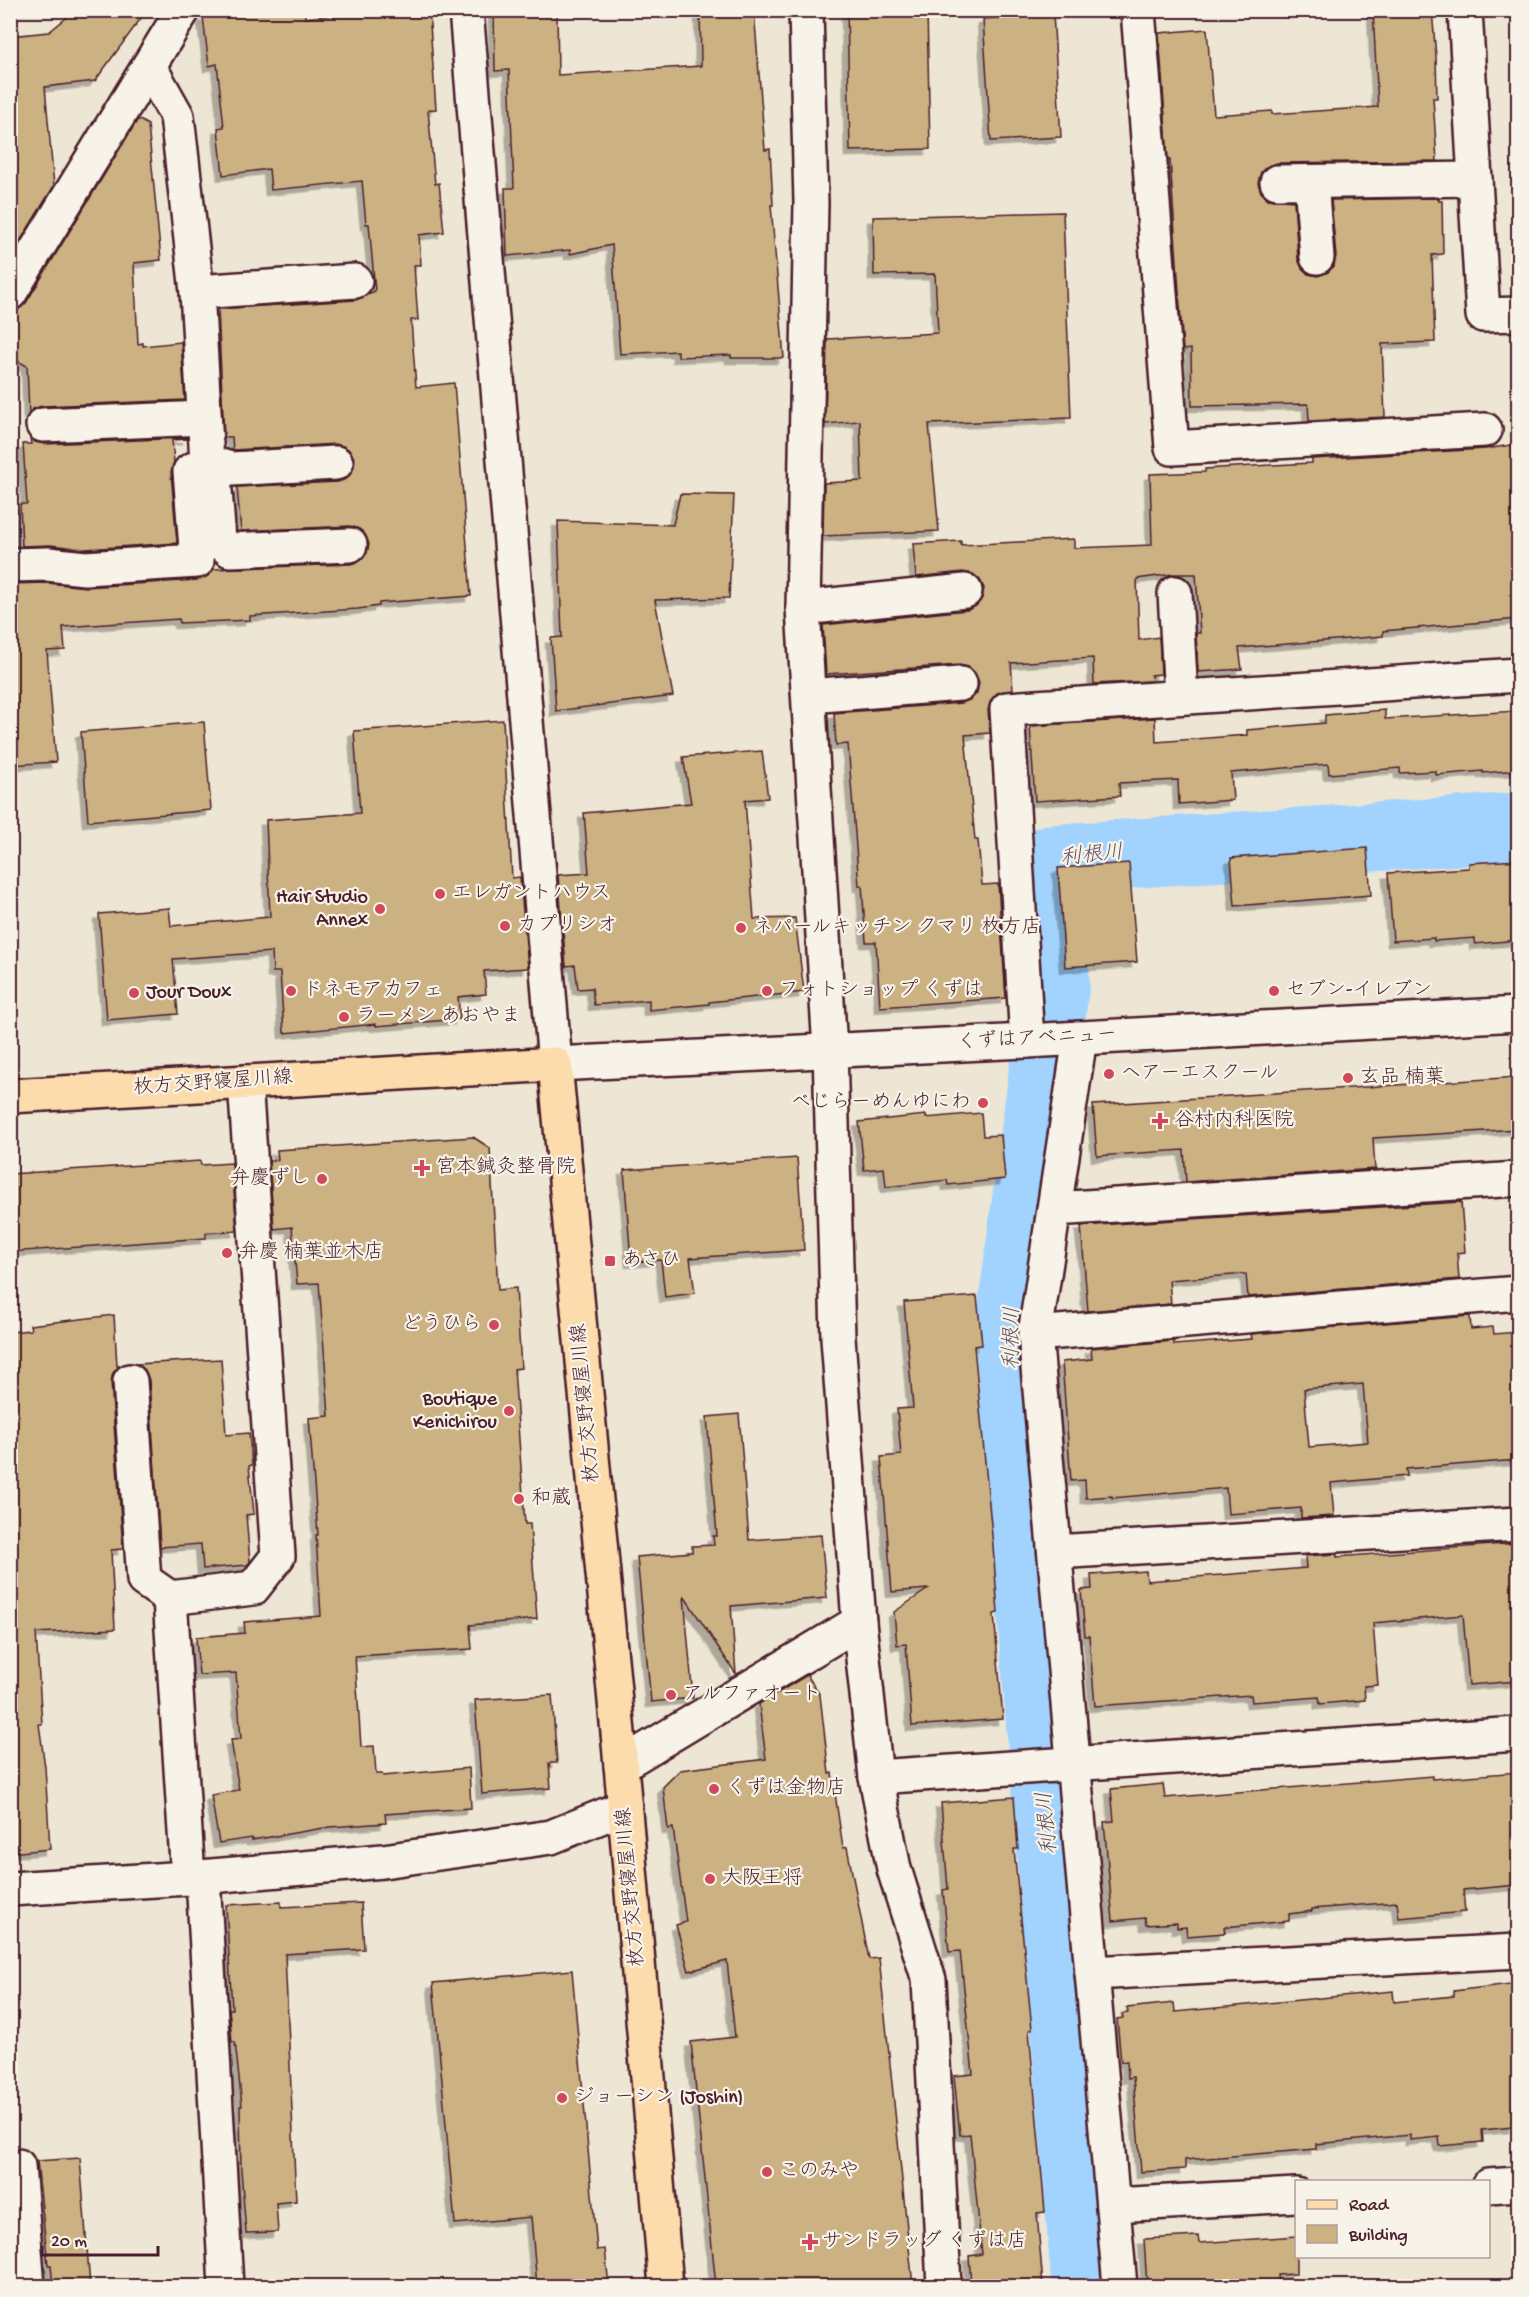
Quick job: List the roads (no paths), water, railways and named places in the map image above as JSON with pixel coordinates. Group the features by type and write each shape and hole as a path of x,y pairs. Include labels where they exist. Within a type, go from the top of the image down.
{"main road":[{"name":"枚方交野寝屋川線","path":"10,1096 555,1064 625,1807 666,2286"}],"street":[{"path":"10,293 183,10"},
{"path":"466,10 555,1064"},
{"path":"806,10 811,203 803,608 830,1050 838,1338 860,1622 876,1777 894,1869 929,1980 944,2286"},
{"path":"1137,10 1172,448 1485,430"},
{"path":"1465,10 1483,315 1518,314"},
{"path":"149,66 177,116 197,292 204,418 219,541 230,550 350,544"},
{"path":"1277,182 1475,179"},
{"path":"1311,182 1317,257"},
{"path":"197,292 355,281"},
{"path":"43,425 204,418"},
{"path":"10,565 48,564 85,568 197,561 190,471 210,464 231,469 336,464"},
{"path":"803,608 964,591"},
{"path":"1175,593 1181,697"},
{"path":"1027,1041 1007,709 1518,675"},
{"path":"809,696 960,684"},
{"name":"くずはアベニュー","path":"555,1064 1518,1014"},
{"path":"1080,1038 1035,1334 1120,2286"},
{"path":"130,1381 144,1580 170,1598 253,1588 278,1557 245,1082"},
{"path":"1054,1209 1518,1179"},
{"path":"1035,1334 1518,1293"},
{"path":"1055,1552 1518,1524"},
{"path":"170,1598 196,1878 226,2286"},
{"path":"621,1765 860,1622"},
{"path":"876,1777 1518,1734"},
{"path":"10,1889 196,1878 383,1861 551,1837 625,1807"},
{"path":"1092,1973 1518,1951"},
{"path":"10,2167 18,2166 28,2286"},
{"path":"1490,2186 1518,2184"},
{"path":"1113,2205 1295,2195"}],"waterway":[{"name":"利根川","path":"1086,2286 1009,1333 1055,984 1051,859 1518,827"}],"place":[{"name":"エレガントハウス","path":"440,894"},
{"name":"Hair Studio Annex","path":"380,909"},
{"name":"カプリシオ","path":"505,926"},
{"name":"ネパールキッチン クマリ 枚方店","path":"741,928"},
{"name":"ドネモアカフェ","path":"291,991"},
{"name":"フォトショップ くずは","path":"767,991"},
{"name":"セブン-イレブン","path":"1274,991"},
{"name":"Jour Doux","path":"134,993"},
{"name":"ラーメン あおやま","path":"344,1017"},
{"name":"ヘアーエスクール","path":"1109,1074"},
{"name":"玄品 楠葉","path":"1348,1078"},
{"name":"べじらーめんゆにわ","path":"983,1103"},
{"name":"谷村内科医院","path":"1160,1121"},
{"name":"宮本鍼灸整骨院","path":"422,1168"},
{"name":"弁慶ずし","path":"322,1179"},
{"name":"弁慶 楠葉並木店","path":"227,1253"},
{"name":"あさひ","path":"610,1261"},
{"name":"どうひら","path":"494,1325"},
{"name":"Boutique Kenichirou","path":"509,1411"},
{"name":"和蔵","path":"519,1499"},
{"name":"アルファオート","path":"671,1695"},
{"name":"くずは金物店","path":"714,1789"},
{"name":"大阪王将","path":"710,1879"},
{"name":"ジョーシン (Joshin)","path":"562,2098"},
{"name":"このみや","path":"767,2172"},
{"name":"サンドラッグ くずは店","path":"810,2242"}]}
